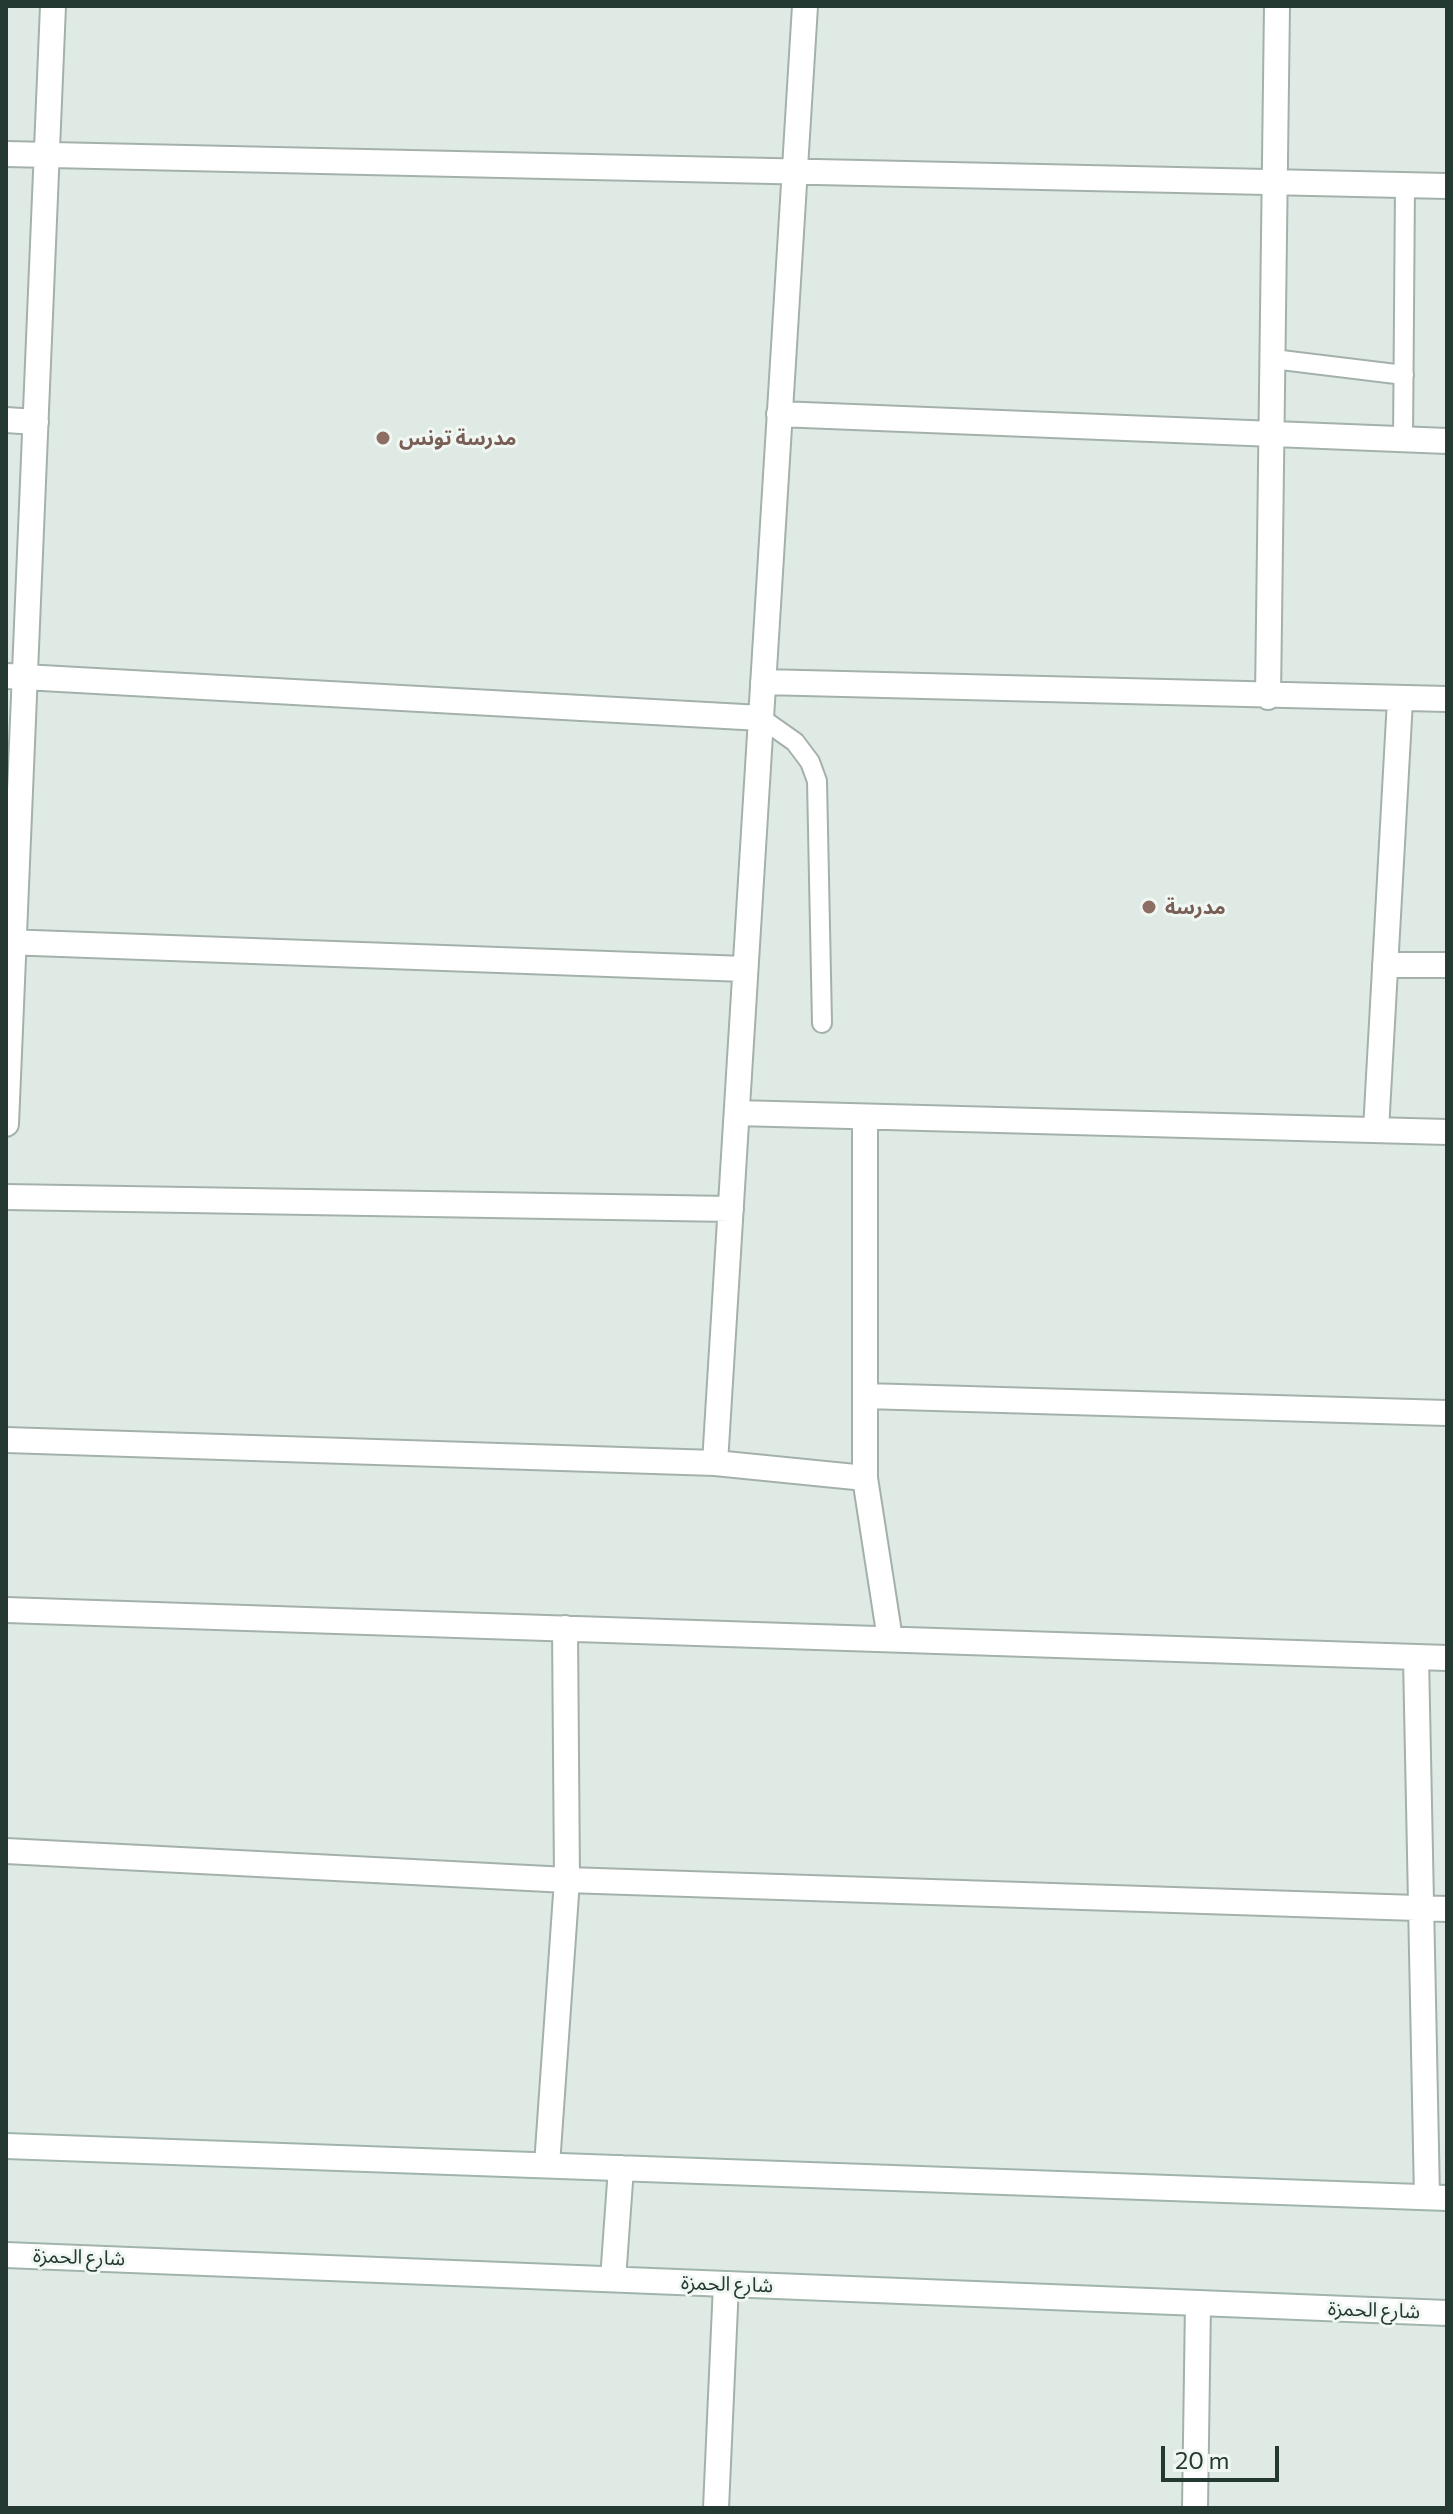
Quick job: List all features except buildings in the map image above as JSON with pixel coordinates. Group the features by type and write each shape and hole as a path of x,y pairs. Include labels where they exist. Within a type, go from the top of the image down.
{"street":[{"path":"6,1124 16,676 36,422 53,6"},
{"path":"715,1463 805,6"},
{"path":"1268,697 1277,6"},
{"path":"6,154 1447,186"},
{"path":"779,414 1447,441"},
{"path":"6,420 36,422"},
{"path":"16,676 761,718"},
{"path":"763,682 1268,697 1447,699"},
{"path":"1376,1130 1400,700"},
{"path":"10,942 745,969"},
{"path":"1385,965 1447,965"},
{"path":"737,1113 1447,1132"},
{"path":"865,1117 865,1478 890,1639"},
{"path":"6,1197 731,1209"},
{"path":"865,1396 1447,1413"},
{"path":"6,1440 715,1463 865,1478"},
{"path":"6,1610 1447,1658"},
{"path":"547,2165 567,1880 565,1628"},
{"path":"6,2146 1437,2198 1435,1908 1416,1657"},
{"path":"6,1851 567,1880 1435,1908"},
{"path":"613,2279 621,2168"},
{"name":"شارع الحمزة","path":"6,2255 1447,2313"},
{"path":"716,2508 726,2284"},
{"path":"1195,2508 1198,2303"}],"lane":[{"path":"1403,439 1405,185"},
{"path":"1273,359 1404,375"},
{"path":"761,718 795,742 810,762 817,781 822,1023"}],"place":[{"name":"مدرسة تونس","path":"383,438"},
{"name":"مدرسة","path":"1149,907"}]}
